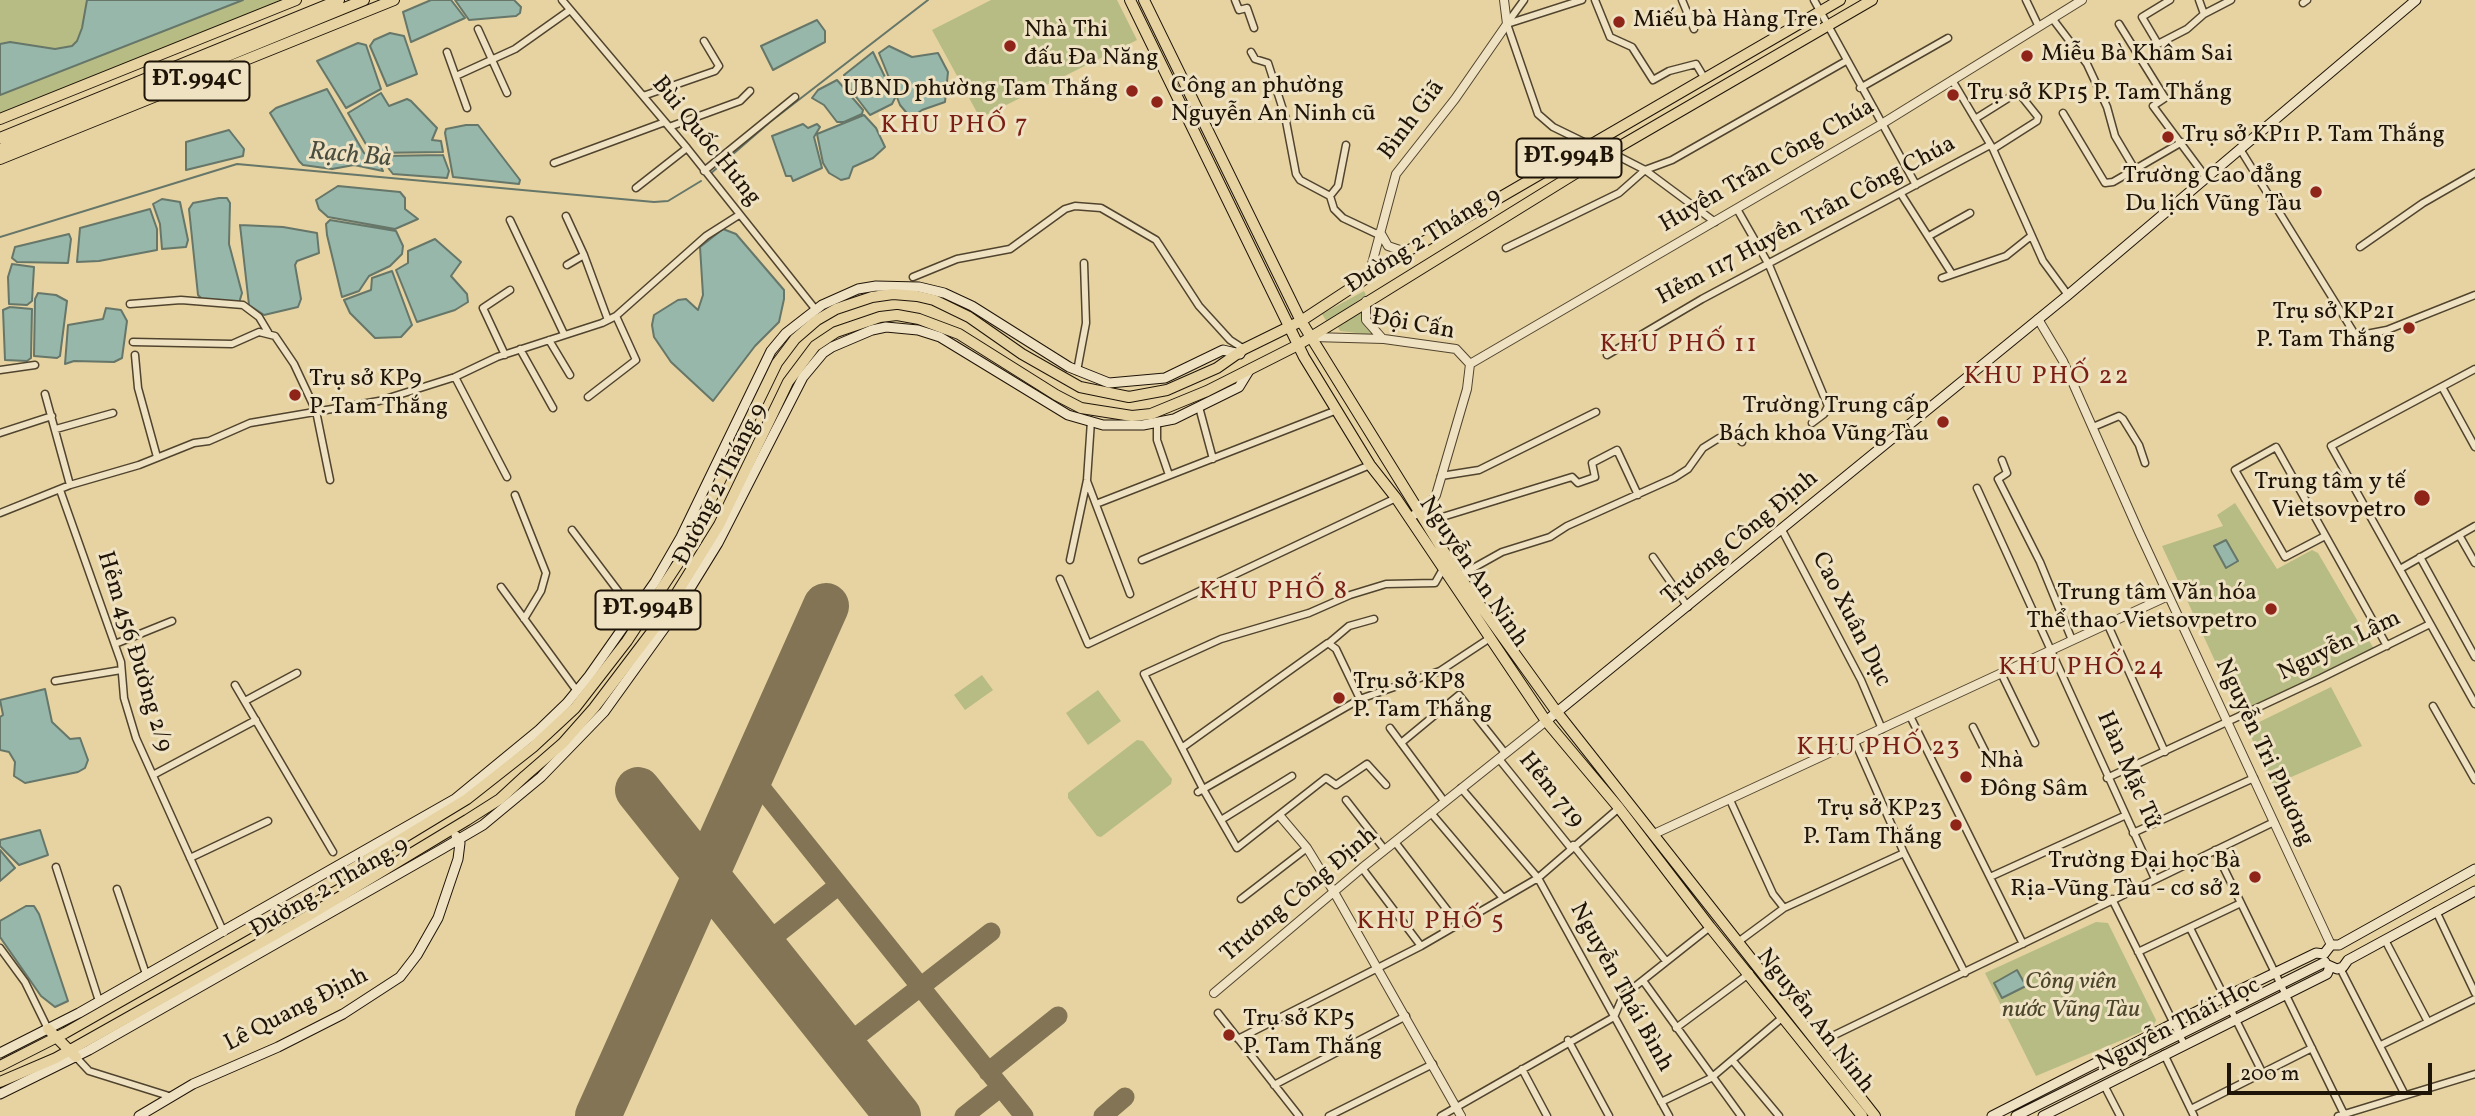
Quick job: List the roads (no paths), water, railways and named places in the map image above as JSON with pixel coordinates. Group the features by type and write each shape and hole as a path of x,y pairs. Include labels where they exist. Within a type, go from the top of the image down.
{"main road":[{"name":"ĐT.994C","path":"0,120 296,0"},
{"name":"ĐT.994C","path":"0,138 339,0"},
{"name":"ĐT.994C","path":"0,149 364,0"},
{"name":"ĐT.994C","path":"0,159 394,0"},
{"name":"Nguyễn An Ninh","path":"1130,0 1289,328 1370,465 1396,498 1414,515 1556,711 1875,1116"},
{"name":"Nguyễn An Ninh","path":"1144,0 1301,321 1443,569 1546,721 1619,808 1710,928 1750,973 1861,1116"},
{"name":"Đường 2 Tháng 9","path":"0,1053 52,1033 455,799 539,730 577,691 634,612 681,537 777,363 796,339 817,320 836,309 872,296 893,294 934,300 969,317 1022,354 1080,387 1113,397 1167,390 1217,368 1289,328 1406,252 1840,0"},
{"name":"Đường 2 Tháng 9","path":"0,1094 459,839 483,825 524,792 583,737 604,712 697,579 750,473 788,382 815,346 851,325 880,317 897,315 919,319 959,334 1056,395 1099,413 1132,416 1151,414 1207,391 1298,345 1610,152 1872,0"},
{"name":"Trương Công Định","path":"1546,721 2068,295 2205,176 2416,0"},
{"path":"1592,146 1610,152"},
{"name":"Đường 2 Tháng 9","path":"0,1066 99,1001 146,974 337,878 467,799 512,766 575,708 627,641 664,586 696,531 771,351 786,333 816,310 858,289 876,286 919,287 944,293 972,306 1026,343 1077,371 1098,380 1122,384 1174,375 1223,350 1242,352"},
{"name":"Đường 2 Tháng 9","path":"0,1082 73,1054 500,799 563,743 594,708 664,614 813,364 822,353 843,341 879,328 910,329 940,337 1061,411 1091,421 1119,426 1157,423 1199,407 1239,387 1250,369"},
{"path":"1242,352 1250,369"},
{"path":"724,461 750,473"},
{"path":"452,828 459,839"},
{"name":"Lê Quang Định","path":"139,1116 193,1084 278,1047 343,1014 400,977 417,955 438,918 455,869 459,839"},
{"path":"2475,869 2335,945 2327,961 2344,964 2475,891"},
{"path":"2335,945 2347,951 2344,964"},
{"name":"Nguyễn Thái Học","path":"1992,1116 2316,953 2327,961"},
{"name":"Nguyễn Thái Học","path":"2016,1116 2327,961"},
{"name":"Nguyễn Thái Học","path":"2042,1116 2327,974 2327,961"},
{"path":"52,1033 73,1054"},
{"path":"2153,1034 2164,1055"}],"street":[{"name":"Bùi Quốc Hưng","path":"562,0 687,148 816,310"},
{"path":"1235,0 1238,10 1247,8 1254,29"},
{"path":"1504,0 1507,24 1538,114 1553,127 1592,146"},
{"path":"1507,24 1524,0"},
{"path":"1507,24 1582,0"},
{"path":"1595,0 1610,37 1632,47 1653,80 1669,71 1696,64 1705,79"},
{"path":"1682,0 1694,29"},
{"path":"1814,0 1880,125 1916,185"},
{"path":"2026,0 2038,25"},
{"name":"Huyền Trân Công Chúa","path":"1470,364 1880,125 2082,0"},
{"path":"2170,0 2142,17 2158,44 2187,29 2204,14 2231,0"},
{"path":"2199,0 2204,14"},
{"path":"456,76 492,60 544,30 570,10"},
{"path":"2052,18 2087,64 2107,107 2115,136 2134,168"},
{"name":"Bình Giã","path":"1369,275 1396,174 1455,99 1507,24"},
{"path":"2119,24 2165,98 2153,106 2205,176"},
{"path":"478,29 507,93"},
{"path":"1860,88 1948,38"},
{"path":"643,96 715,71 719,66 704,41"},
{"path":"1251,51 1255,59 1268,63 1285,117 1296,174 1300,180 1330,196 1334,209 1343,218 1379,233 1388,246 1406,252"},
{"path":"447,52 467,108"},
{"path":"1506,248 1619,193 1645,170 1672,160 1846,61"},
{"name":"Hẻm 117 Huyền Trân Công Chúa","path":"1607,355 1702,299 1991,147 1952,80"},
{"path":"554,163 740,101 750,91"},
{"path":"1975,119 2018,92 2038,117 2037,121 1991,147 2043,261 2068,295"},
{"path":"705,171 795,97"},
{"path":"2063,113 2105,183 2113,182 2182,142"},
{"path":"1330,196 1338,186 1346,145"},
{"path":"636,188 687,148"},
{"path":"2240,149 2356,336 2387,330 2475,295"},
{"path":"1610,152 1645,170 1715,222"},
{"path":"2360,247 2423,203 2475,173"},
{"path":"1901,194 1952,274"},
{"path":"913,277 957,259 1010,249 1066,209 1075,206 1101,208 1156,240 1199,306 1242,352"},
{"path":"1737,209 1769,265 1828,406 1824,414 1812,423"},
{"path":"1928,236 1970,213"},
{"path":"566,215 608,320"},
{"path":"1,511 70,485 216,438 250,423 364,404 455,377 520,349 608,320 616,316 706,236 739,215"},
{"path":"510,220 564,334"},
{"path":"1942,278 2006,256 2031,236"},
{"path":"567,265 584,255"},
{"path":"1077,371 1086,323 1084,263"},
{"path":"505,355 483,307 510,290"},
{"path":"130,304 181,300 243,305 259,317 268,332 284,345 316,411 330,480"},
{"path":"1366,301 1366,320 1375,333 1384,339"},
{"path":"588,397 636,360 616,316"},
{"name":"Nguyễn Tri Phương","path":"2038,319 2063,361 2168,596 2335,945"},
{"path":"133,342 232,344 250,334 268,332"},
{"name":"Đội Cấn","path":"1310,337 1384,339 1456,349 1470,364 1467,388 1434,499 1414,515"},
{"path":"549,340 570,375"},
{"path":"520,349 553,408"},
{"path":"135,355 138,388 157,457"},
{"path":"0,370 35,365"},
{"path":"2474,700 2331,446 2475,369"},
{"path":"455,377 507,477"},
{"path":"2442,387 2475,447"},
{"path":"46,394 70,485"},
{"path":"1199,407 1213,459"},
{"path":"1096,504 1337,410"},
{"path":"1441,477 1479,470 1596,412"},
{"path":"56,429 113,413"},
{"path":"0,433 52,416"},
{"path":"2093,427 2119,416 2139,445 2145,463"},
{"path":"1070,560 1087,480 1091,421"},
{"path":"1157,423 1157,440 1170,475"},
{"path":"1459,576 1502,552 1550,537 1567,526 1683,474 1703,448 1719,438 1735,434 1742,442"},
{"path":"2325,536 2285,557 2235,470 2276,446 2387,646"},
{"path":"1414,515 1439,518 1572,477 1578,483 1595,477 1592,463 1617,450 1637,495"},
{"path":"2002,460 2007,473 1998,479 2039,562 2071,640"},
{"path":"1142,560 1370,465"},
{"path":"1087,480 1130,594"},
{"name":"Hàn Mặc Tử","path":"1977,488 2124,816 2155,879"},
{"name":"Hẻm 456 Đường 2/9","path":"60,490 115,644 125,702 136,738 225,934"},
{"path":"515,495 545,573 541,591 524,619"},
{"path":"1060,579 1088,644 1396,498"},
{"path":"2400,569 2475,526"},
{"path":"572,530 634,612"},
{"name":"Cao Xuân Dục","path":"1782,530 1861,680 1882,729"},
{"path":"2459,535 2475,563"},
{"path":"2420,557 2475,657"},
{"path":"1653,558 1688,607"},
{"path":"1386,785 1373,768 1365,764 1336,785 1329,778 1320,781 1280,816 1237,848 1200,791 1183,747 1144,674 1221,639 1309,612 1350,595 1386,584 1435,583 1443,569"},
{"path":"501,587 577,691"},
{"path":"1654,834 2168,596"},
{"path":"1183,747 1349,626 1374,620"},
{"path":"115,644 172,621"},
{"path":"2107,623 2165,752"},
{"name":"Nguyễn Lâm","path":"2107,778 2228,723 2430,624"},
{"path":"1200,791 1360,699 1440,671 1490,638"},
{"path":"1329,643 1336,649 1360,699"},
{"path":"55,681 121,670"},
{"path":"245,701 297,673"},
{"path":"2001,673 2035,743"},
{"path":"235,685 332,852"},
{"name":"Hẻm 719","path":"1401,743 1457,696 1463,698 1502,756 1666,961"},
{"path":"2432,706 2475,780"},
{"path":"1910,716 2022,944"},
{"path":"153,775 256,720"},
{"name":"Trương Công Định","path":"1214,993 1362,868 1546,721"},
{"path":"1973,726 1991,764"},
{"path":"1390,728 1444,801"},
{"path":"1855,742 1904,853 1965,973"},
{"path":"1221,820 1292,776"},
{"path":"2133,833 2254,778"},
{"name":"Nguyễn Thái Bình","path":"1461,788 1538,878 1669,1116"},
{"path":"1346,800 1385,850"},
{"path":"1730,800 1773,894 1784,908"},
{"path":"1238,1038 1421,946 1538,878 1619,808"},
{"path":"1431,813 1503,898"},
{"path":"1280,816 1307,848 1334,892 1461,1116"},
{"path":"1990,877 2124,816"},
{"path":"190,858 268,821"},
{"path":"1818,1043 2274,822"},
{"path":"1395,842 1458,924"},
{"path":"1241,900 1307,848"},
{"path":"2215,850 2312,1048 2341,1115 2475,1074"},
{"path":"1738,942 1784,908 1904,853"},
{"path":"56,867 99,1001"},
{"path":"1362,868 1421,946"},
{"path":"117,888 146,974"},
{"path":"2112,900 2184,1044"},
{"path":"2138,952 2241,903"},
{"path":"2381,1045 2475,996 2473,980 2436,911"},
{"path":"1441,1116 1568,1040 1614,1017 1623,996 1710,928"},
{"path":"2190,928 2263,1073"},
{"path":"2385,940 2428,1022"},
{"path":"0,948 25,982 52,1033"},
{"path":"2344,964 2405,1095"},
{"path":"1676,1028 1750,973"},
{"path":"1644,982 1711,1079 1741,1116"},
{"path":"1218,1013 1299,1116"},
{"path":"1274,1085 1406,1016"},
{"path":"1661,1102 1711,1079 1783,1017"},
{"path":"1568,1040 1609,1116"},
{"path":"2164,1055 2192,1112 2312,1048"},
{"path":"73,1054 89,1071 172,1097"},
{"path":"1733,1060 1779,1116"},
{"path":"1329,1116 1433,1064"},
{"path":"1522,1069 1547,1116"},
{"path":"2104,1085 2120,1116"}],"water":[{"path":"87,0 243,0 0,95 0,44 10,42 55,49 72,46 82,28"},
{"path":"431,0 451,0 465,18 411,42 403,12"},
{"path":"455,0 514,0 521,7 516,16 469,20"},
{"path":"817,20 825,31 825,42 773,70 761,46"},
{"path":"390,33 404,36 417,74 387,86 370,46 374,40"},
{"path":"358,43 366,45 381,89 346,108 317,61"},
{"path":"889,46 912,57 938,53 948,72 945,102 922,110 911,118 900,105 879,53"},
{"path":"873,52 895,98 892,104 870,115 850,89 844,75"},
{"path":"837,80 863,110 862,114 844,122 837,122 824,105 812,98 818,90"},
{"path":"327,89 364,153 378,161 383,171 354,165 332,169 303,165 299,161 270,113 276,108"},
{"path":"381,93 389,106 407,99 411,101 437,128 432,140 441,141 443,152 371,153 348,113"},
{"path":"864,115 876,128 885,147 873,158 853,167 849,178 841,180 829,173 823,163 817,134"},
{"path":"803,124 808,128 817,124 820,127 814,137 822,168 793,181 791,176 786,176 772,136"},
{"path":"478,125 520,180 519,184 453,177 446,129"},
{"path":"229,130 244,149 243,156 186,170 186,142"},
{"path":"443,155 449,171 447,178 393,174 382,160 382,156"},
{"path":"338,186 400,192 405,198 405,209 418,219 395,229 328,217 319,209 316,200"},
{"path":"227,198 230,203 229,244 242,293 239,303 202,299 198,295 189,209 193,203"},
{"path":"162,199 180,202 188,240 186,247 162,249 160,224 153,204"},
{"path":"150,209 157,229 157,250 99,261 77,262 80,228"},
{"path":"330,220 396,231 403,246 402,254 390,266 369,276 359,291 342,297 327,235 326,224"},
{"path":"240,225 283,227 317,233 319,253 297,261 295,265 301,299 298,307 264,315 249,305"},
{"path":"723,229 736,234 784,290 784,299 779,322 755,346 713,401 671,362 654,337 652,325 654,315 678,300 686,299 698,310 703,295 700,247"},
{"path":"69,234 71,239 68,263 17,262 12,258 15,247"},
{"path":"435,239 461,262 451,276 467,294 468,302 455,310 417,322 396,270 408,263 408,251"},
{"path":"12,264 34,267 32,301 27,305 9,304 8,277"},
{"path":"392,271 412,325 401,337 375,338 350,313 344,300 371,290 372,278"},
{"path":"38,293 56,295 67,301 60,356 57,358 34,356 35,299"},
{"path":"10,307 32,309 31,358 27,361 5,360 3,310"},
{"path":"106,308 121,310 127,321 122,358 114,362 74,361 65,364 68,325 103,319"},
{"path":"2226,540 2238,561 2226,568 2214,546"},
{"path":"45,689 52,722 70,739 80,738 88,760 85,768 78,772 25,783 14,776 15,762 9,752 0,750 0,717 3,715 0,700"},
{"path":"40,830 48,855 19,865 0,846 0,840"},
{"path":"0,850 15,868 0,881"},
{"path":"26,906 34,906 39,914 68,1001 55,1007 41,996 0,937 0,921"},
{"path":"2017,970 2026,986 2002,998 1994,983"}],"waterway":[{"path":"710,174 770,122 928,0"},
{"name":"Rạch Bà","path":"0,237 237,164 654,202 668,201 701,181"}],"place":[{"name":"Miếu bà Hàng Tre","path":"1619,22"},
{"name":"Nhà Thi đấu Đa Năng","path":"1010,46"},
{"name":"Miễu Bà Khâm Sai","path":"2027,56"},
{"name":"UBND phường Tam Thắng","path":"1132,91"},
{"name":"Trụ sở KP15 P. Tam Thắng","path":"1953,95"},
{"name":"Công an phường Nguyễn An Ninh cũ","path":"1157,102"},
{"name":"Trụ sở KP11 P. Tam Thắng","path":"2168,137"},
{"name":"Trường Cao đẳng Du lịch Vũng Tàu","path":"2316,192"},
{"name":"Trụ sở KP21 P. Tam Thắng","path":"2409,328"},
{"name":"Trụ sở KP9 P. Tam Thắng","path":"295,395"},
{"name":"Trường Trung cấp Bách khoa Vũng Tàu","path":"1943,422"},
{"name":"Trung tâm y tế Vietsovpetro","path":"2422,498"},
{"name":"Trung tâm Văn hóa Thể thao Vietsovpetro","path":"2271,609"},
{"name":"Trụ sở KP8 P. Tam Thắng","path":"1339,698"},
{"name":"Nhà Đông Sâm","path":"1966,777"},
{"name":"Trụ sở KP23 P. Tam Thắng","path":"1956,825"},
{"name":"Trường Đại học Bà Rịa-Vũng Tàu - cơ sở 2","path":"2255,877"},
{"name":"Trụ sở KP5 P. Tam Thắng","path":"1229,1035"}],"district":[{"name":"KHU PHỐ 7","path":"955,127"},
{"name":"KHU PHỐ 11","path":"1679,346"},
{"name":"KHU PHỐ 22","path":"2047,378"},
{"name":"KHU PHỐ 8","path":"1274,593"},
{"name":"KHU PHỐ 24","path":"2082,669"},
{"name":"KHU PHỐ 23","path":"1879,749"},
{"name":"KHU PHỐ 5","path":"1431,923"}],"park label":[{"name":"Công viên nước Vũng Tàu","path":"2071,998"}]}
